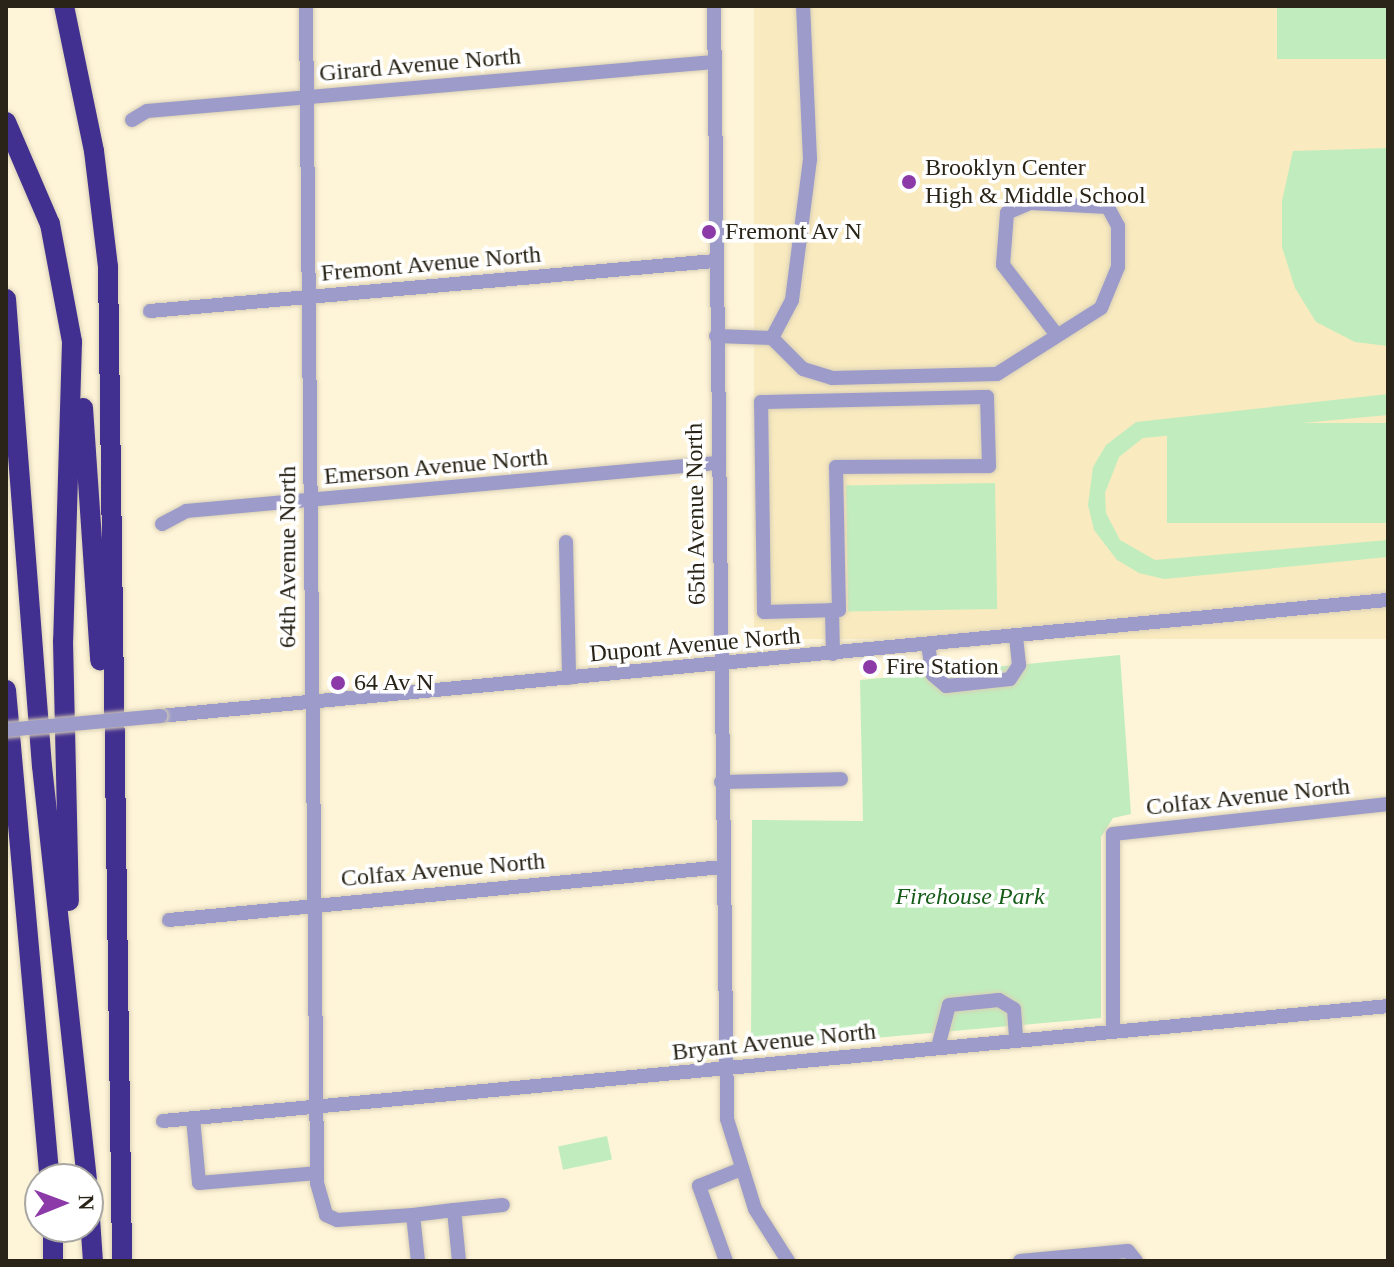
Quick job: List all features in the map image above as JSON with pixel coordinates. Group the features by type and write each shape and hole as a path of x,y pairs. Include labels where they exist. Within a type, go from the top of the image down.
{"highway":[{"path":"64,6 94,151 108,267 122,1261"},
{"path":"6,122 33,176 59,253 66,289 88,466 116,947"},
{"path":"65,948 71,870 63,641 73,370 66,289"},
{"path":"6,299 42,766 65,948 85,1163"},
{"path":"6,690 49,1163"}],"street":[{"name":"64th Avenue North","path":"306,6 317,1173 326,1215 337,1220 413,1215"},
{"name":"65th Avenue North","path":"714,6 724,1069 727,1119 741,1169 755,1209 788,1261"},
{"path":"772,338 792,300 810,159 803,6"},
{"name":"Girard Avenue North","path":"132,120 147,111 714,62"},
{"path":"716,336 772,338 803,369 832,378 997,374 1101,308 1113,281 1118,226 1108,207 1030,203 1007,213 1003,265 1057,335"},
{"name":"Fremont Avenue North","path":"150,311 715,261"},
{"path":"989,398 989,466 836,467 841,605 832,610 769,614 762,606 761,402 989,398"},
{"name":"Emerson Avenue North","path":"162,524 186,511 717,463"},
{"path":"566,542 569,678"},
{"name":"Dupont Avenue North","path":"6,730 1388,600"},
{"path":"832,610 833,654"},
{"path":"928,645 933,675 946,686 1010,679 1019,665 1016,636"},
{"path":"721,782 841,779"},
{"name":"Colfax Avenue North","path":"1113,1030 1113,834 1388,804"},
{"name":"Colfax Avenue North","path":"169,920 722,867"},
{"path":"938,1047 949,1005 962,1003 999,1000 1014,1009 1016,1039"},
{"name":"Bryant Avenue North","path":"163,1121 1388,1006"},
{"path":"193,1118 199,1183 317,1173"},
{"path":"726,1261 699,1186 741,1169"},
{"path":"418,1261 413,1215 503,1205"},
{"path":"454,1210 459,1261"},
{"path":"1020,1261 1128,1251 1136,1261"}],"shaded area":[{"path":"754,6 1388,6 1388,639 754,639"}],"green space":[{"path":"1277,6 1388,6 1388,59 1277,59"},
{"path":"1388,148 1388,346 1355,342 1316,322 1295,288 1282,247 1282,201 1293,151"},
{"path":"1388,394 1388,415 1143,438 1119,457 1105,493 1106,513 1120,540 1155,560 1388,540 1388,557 1164,579 1139,573 1117,560 1094,530 1088,505 1093,467 1106,445 1136,422"},
{"path":"1167,423 1388,423 1388,523 1167,523"},
{"path":"995,483 997,609 848,612 846,486"},
{"name":"Firehouse Park","path":"1120,655 1131,814 1113,818 1101,837 1101,1018 751,1049 752,820 863,821 860,680"},
{"path":"607,1136 612,1159 563,1170 558,1146"}],"place":[{"name":"Brooklyn Center High & Middle School","path":"909,182"},
{"name":"Fremont Av N","path":"709,232"},
{"name":"Fire Station","path":"870,667"},
{"name":"64 Av N","path":"338,683"}]}
